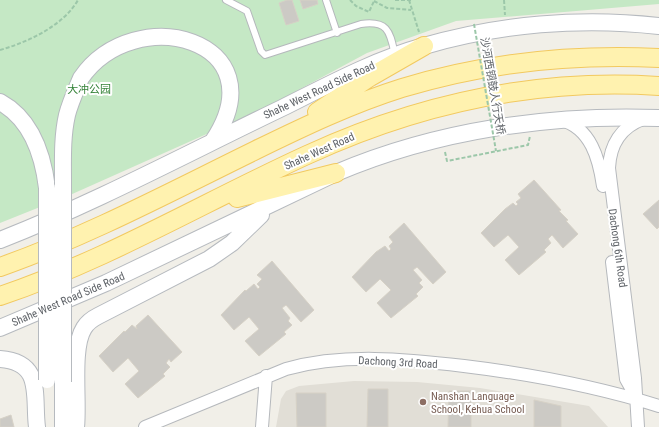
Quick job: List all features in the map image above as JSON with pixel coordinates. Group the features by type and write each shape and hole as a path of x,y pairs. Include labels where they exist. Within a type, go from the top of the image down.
{"main road":[{"name":"Shahe West Road Side Road","path":"0,240 77,207 367,66 395,55 422,40 529,26 618,23 659,26"},
{"path":"186,25 204,36 216,47 228,75 230,91 228,109 223,124 213,141"},
{"path":"63,427 63,182 66,121 77,87 97,52 114,36 133,26"},
{"path":"273,142 422,40"},
{"path":"0,266 37,254 342,110 401,88 470,71 547,60 617,57 659,58"},
{"name":"Shahe West Road","path":"0,296 69,270 203,207 306,155 393,120 451,103 506,93 564,86 613,84 659,86"},
{"path":"0,102 14,112 25,124 41,159 47,188 46,427"},
{"name":"Shahe West Road Side Road","path":"0,328 100,286 270,206 336,173 382,156 446,138 503,127 560,120 610,117 655,117"},
{"path":"203,207 336,173"},
{"path":"76,427 78,348 80,335 86,324 98,316 210,259 232,242 270,206"},
{"path":"0,359 19,363 29,372 36,393 37,427"}],"street":[{"name":"Dachong 6th Road","path":"638,427 637,399 608,168 611,150 622,132 631,124 655,117"},
{"name":"Dachong 6th Road","path":"560,120 572,124 583,133 592,145 599,164 626,379 637,399"},
{"name":"Dachong 3rd Road","path":"145,427 266,376 286,369 320,361 398,360 456,365 561,381 637,399 659,406"},
{"path":"262,427 266,376"}],"lane":[{"path":"226,0 247,11 261,51 265,55 373,22 383,26 390,34 395,55"},
{"path":"326,0 337,33"}],"path":[{"path":"0,50 13,46 61,21 78,0"},
{"path":"350,0 356,6 369,12 374,1 387,8 411,10"},
{"path":"395,0 410,0 411,10 422,40"},
{"path":"504,0 505,18"},
{"name":"沙河西铜鼓人行天桥","path":"474,24 496,151"},
{"path":"445,152 447,161 528,145 530,135"}],"shaded area":[{"name":"Nanshan Language School, Kehua School","path":"354,381 417,382 480,388 589,406 608,427 276,427 281,399 286,391 299,386"}],"green space":[{"name":"大冲公园","path":"0,0 659,0 659,4 456,21 367,53 265,108 70,195 0,223"}],"building":[{"path":"292,0 299,21 286,25 279,3"},
{"path":"300,0 317,0 318,4 303,9"},
{"path":"534,180 561,210 559,211 568,220 566,221 578,234 563,248 552,235 548,239 551,243 544,250 546,252 519,275 505,260 519,247 508,235 494,247 481,233 505,209 513,203 516,206 518,204 516,202 521,198 518,194"},
{"path":"659,200 659,227 657,229 643,214"},
{"path":"404,223 446,272 433,284 417,267 413,270 422,280 419,283 423,287 416,294 418,296 391,318 377,303 391,290 380,279 366,292 352,277 376,252 385,246 389,251 391,249 389,246 393,242 389,237"},
{"path":"272,261 314,310 301,322 286,305 282,308 290,318 288,321 292,325 284,332 286,334 259,356 245,341 259,329 249,317 234,330 221,315 245,290 246,291 254,284 258,289 260,287 257,284 262,279 257,275"},
{"path":"148,315 182,352 171,362 169,359 166,363 170,367 163,374 165,376 138,398 125,384 139,371 128,358 113,372 99,356 132,325 137,329 136,326"},
{"path":"368,389 388,389 388,427 367,427"},
{"path":"449,391 471,391 471,427 448,427"},
{"path":"296,393 326,393 326,427 297,427"},
{"path":"534,400 561,406 561,427 534,427"},
{"path":"11,415 14,427 0,427 0,419"}],"place":[{"name":"Nanshan Language School, Kehua School","path":"423,402"}]}
